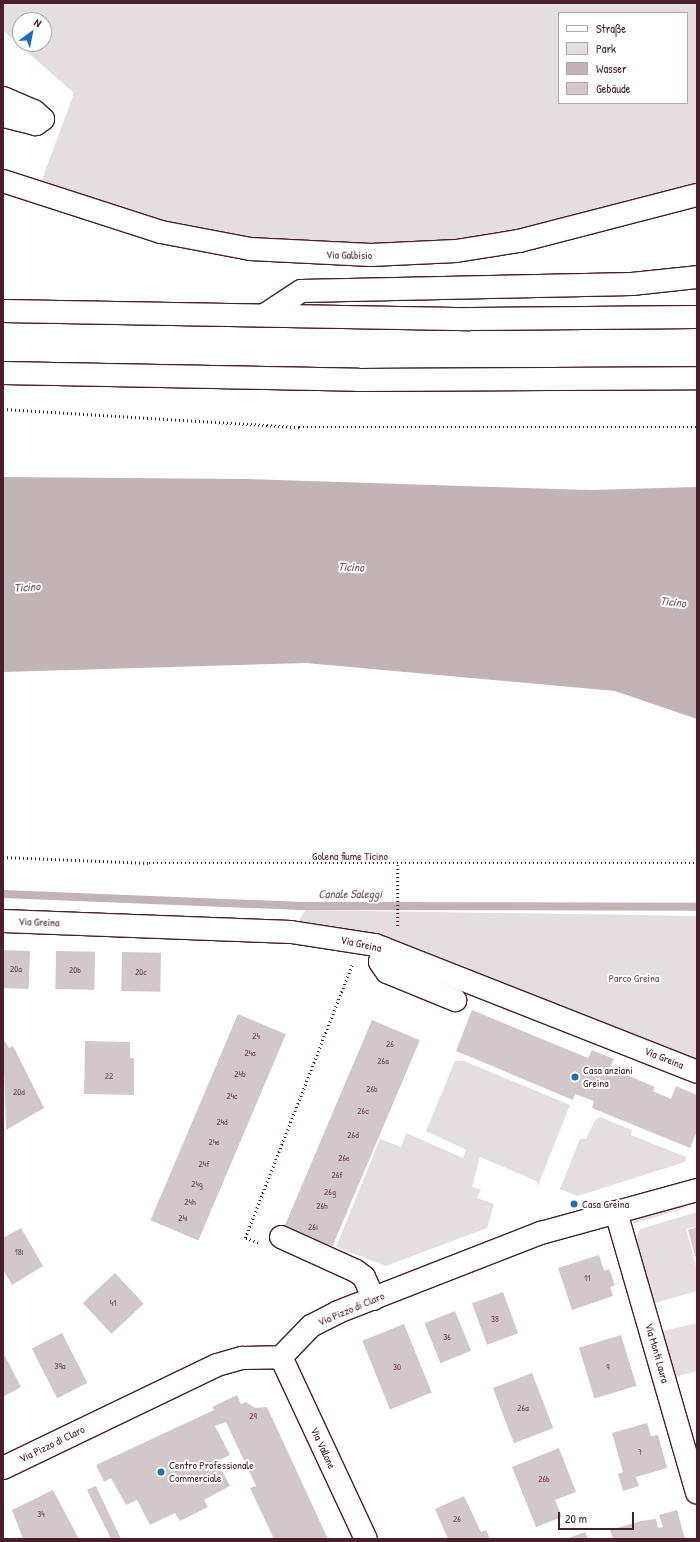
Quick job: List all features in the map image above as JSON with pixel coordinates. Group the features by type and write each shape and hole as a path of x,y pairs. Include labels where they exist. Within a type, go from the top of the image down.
{"main road":[{"path":"3,98 34,111 43,119 36,124 3,116"},
{"name":"Via Galbisio","path":"3,181 161,232 250,249 371,256 456,251 519,241 697,195"},
{"path":"266,314 301,291 632,284 697,277"},
{"path":"3,311 266,314 470,319 697,317"},
{"path":"3,373 358,380 697,378"},
{"name":"Via Greina","path":"3,921 291,932 361,943 383,948 697,1072"},
{"path":"383,948 380,962 387,972 455,1000"},
{"name":"Via Pizzo di Claro","path":"3,1468 217,1365 242,1358 281,1357 311,1326 374,1299 541,1233 697,1190"},
{"name":"Via Monti Laura","path":"616,1212 697,1493"},
{"path":"273,1242 356,1270 364,1277 374,1299"},
{"name":"Via Vallone","path":"281,1357 366,1539"}],"path":[{"path":"3,409 299,427 697,427"},
{"name":"Golena fiume Ticino","path":"3,857 150,863 398,865 697,863"},
{"path":"398,865 399,917"},
{"path":"273,1242 245,1238 361,943"}],"green space":[{"path":"3,3 697,3 697,195 571,230 308,254 37,193 74,93 27,52 52,52 52,12 12,12 12,39 3,31"},
{"name":"Parco Greina","path":"306,910 697,916 697,1072 439,970 291,932"},
{"path":"455,1061 464,1061 570,1105 538,1186 536,1181 480,1157 472,1187 481,1190 477,1198 494,1204 487,1228 386,1266 336,1247 380,1139 401,1147 406,1133 463,1158 466,1150 426,1131"},
{"path":"600,1117 632,1130 631,1135 686,1157 685,1162 578,1196 560,1189 580,1139 586,1139 595,1120"},
{"path":"683,1203 685,1208 633,1224 633,1219"},
{"path":"697,1212 697,1226 686,1229 697,1270 697,1291 652,1304 636,1240 640,1229"},
{"path":"697,1323 697,1371 675,1377 663,1331"}],"water":[{"name":"Ticino","path":"3,477 246,479 590,490 697,487 697,719 615,691 306,663 3,672"}],"building":[{"path":"3,950 30,951 29,989 3,988"},
{"path":"56,951 95,952 94,990 55,989"},
{"path":"122,952 161,953 160,992 121,991"},
{"name":"Casa anziani Greina","path":"472,1010 588,1058 592,1050 614,1059 610,1068 655,1087 653,1091 671,1099 676,1086 697,1095 697,1131 690,1148 592,1108 594,1101 575,1094 573,1100 456,1051"},
{"path":"238,1014 286,1034 198,1241 150,1220"},
{"path":"372,1020 420,1040 332,1247 284,1226"},
{"path":"3,1038 9,1048 13,1046 44,1108 6,1130"},
{"path":"85,1041 130,1042 130,1058 134,1058 134,1095 84,1094"},
{"path":"697,1227 697,1263 688,1230"},
{"path":"21,1228 43,1266 12,1285 3,1270 3,1238"},
{"path":"599,1255 604,1271 609,1269 615,1285 610,1287 613,1296 572,1310 558,1268"},
{"path":"115,1273 144,1304 111,1334 83,1303"},
{"path":"503,1292 518,1333 487,1345 472,1303"},
{"path":"455,1311 471,1351 441,1363 424,1323"},
{"path":"404,1324 432,1393 390,1409 362,1341"},
{"path":"62,1333 87,1383 57,1398 32,1348"},
{"path":"621,1335 636,1386 594,1399 579,1348"},
{"path":"3,1352 21,1387 3,1397"},
{"path":"532,1373 553,1428 514,1443 493,1388"},
{"name":"Centro Professionale Commerciale","path":"237,1395 241,1404 246,1402 255,1408 267,1407 328,1539 274,1539 250,1488 256,1486 226,1422 215,1426 230,1455 217,1461 230,1486 204,1500 208,1507 180,1521 175,1513 150,1525 137,1500 126,1505 111,1478 104,1482 96,1465 214,1410 212,1407"},
{"path":"647,1423 651,1436 658,1435 667,1468 636,1477 639,1486 623,1491 618,1474 623,1472 612,1433"},
{"path":"559,1448 576,1492 555,1500 562,1517 536,1527 512,1467"},
{"path":"96,1486 121,1539 111,1539 87,1490"},
{"path":"53,1490 79,1539 23,1539 12,1510"},
{"path":"464,1496 481,1532 486,1530 490,1539 448,1539 435,1509"},
{"path":"677,1510 685,1539 613,1539 610,1530 641,1521 656,1519 658,1528 663,1527 659,1515"},
{"path":"585,1532 588,1539 566,1539"}],"waterway":[{"name":"Canale Saleggi","path":"3,894 297,906 697,907"}],"place":[{"name":"Casa anziani Greina","path":"575,1077"},
{"name":"Casa Greina","path":"574,1204"},
{"name":"Centro Professionale Commerciale","path":"161,1472"}]}
